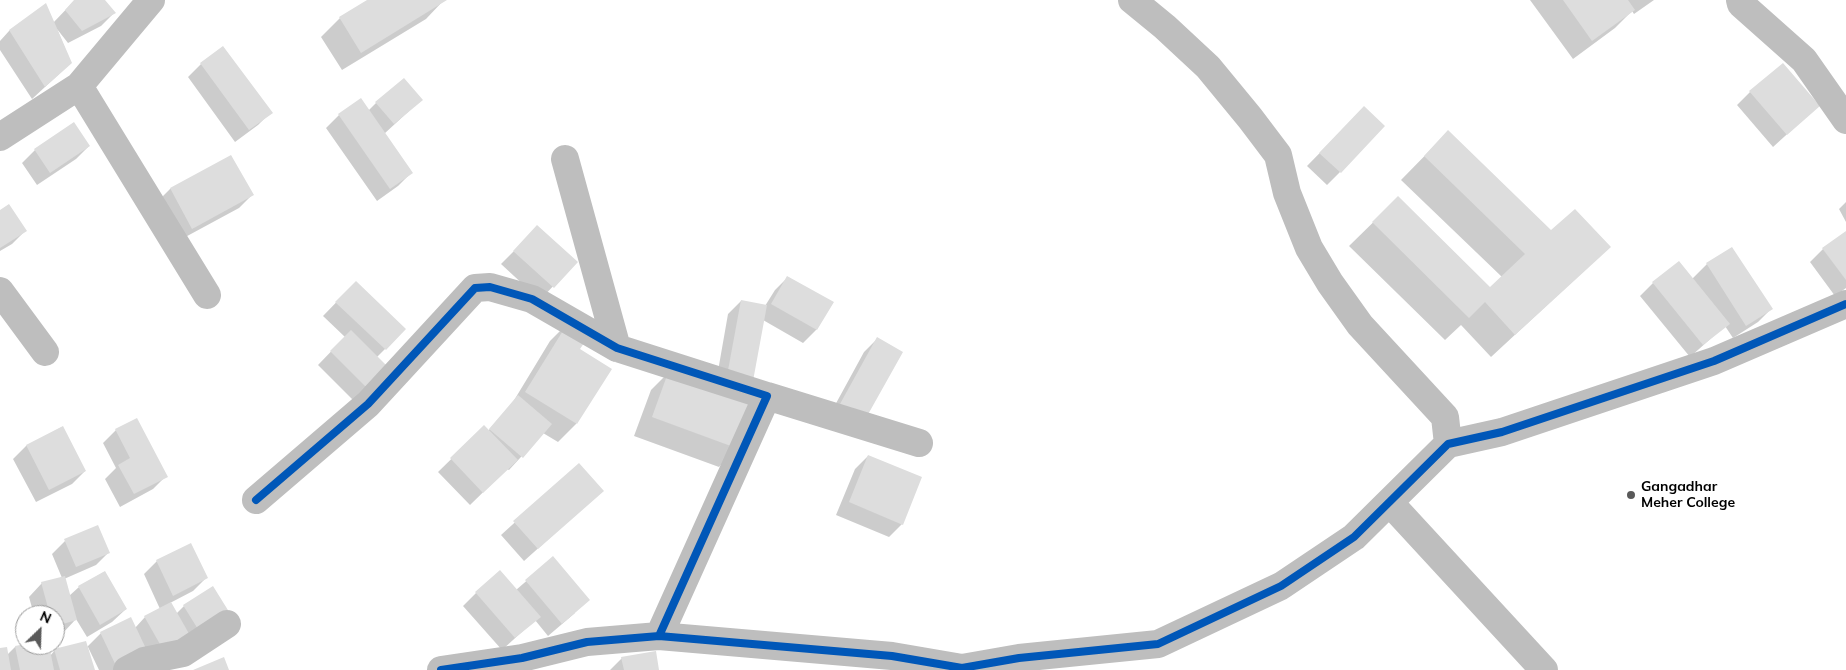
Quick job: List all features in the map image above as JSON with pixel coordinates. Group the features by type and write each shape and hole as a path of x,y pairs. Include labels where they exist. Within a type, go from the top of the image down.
{"street":[{"path":"0,137 79,86 151,0"},
{"path":"1132,0 1165,27 1208,67 1278,155 1287,194 1309,248 1330,283 1360,325 1445,417 1448,444"},
{"path":"1740,0 1741,4 1804,60 1846,120"},
{"path":"79,86 207,295"},
{"path":"564,159 618,348"},
{"path":"256,500 368,404 475,288 490,287 532,299 618,348 919,443"},
{"path":"0,292 46,352"},
{"path":"441,670 486,667 587,642 659,636 892,656 962,669 1019,658 1158,644 1281,586 1354,538 1448,444 1502,432 1706,364 1846,304"},
{"path":"659,636 767,396"},
{"path":"1390,503 1544,670"},
{"path":"127,670 144,661 183,653 227,624"}],"building":[{"path":"74,0 105,0 116,13 82,31 65,10"},
{"path":"367,0 447,0 361,53 339,17"},
{"path":"1563,0 1628,0 1635,10 1592,41"},
{"path":"46,3 72,63 45,87 9,30"},
{"path":"223,46 273,113 249,130 200,63"},
{"path":"1783,63 1820,106 1787,135 1749,91"},
{"path":"404,78 423,100 394,124 375,102"},
{"path":"361,98 413,173 390,189 338,114"},
{"path":"1364,106 1385,126 1341,173 1319,153"},
{"path":"74,122 90,146 50,173 34,149"},
{"path":"1448,130 1551,230 1575,209 1611,247 1515,335 1485,302 1469,318 1372,222 1398,196 1490,287 1525,254 1424,156"},
{"path":"231,155 254,195 192,229 170,188"},
{"path":"9,204 27,231 0,248 0,210"},
{"path":"537,225 578,262 554,288 513,251"},
{"path":"1846,231 1846,280 1822,248"},
{"path":"1732,247 1773,309 1746,326 1706,263"},
{"path":"1679,261 1730,324 1703,345 1652,282"},
{"path":"787,276 834,302 817,330 771,304"},
{"path":"356,281 406,329 386,350 335,302"},
{"path":"741,300 767,305 753,381 727,376"},
{"path":"569,321 590,334 580,349 612,369 577,424 525,392"},
{"path":"351,330 389,368 368,389 330,351"},
{"path":"877,337 903,352 866,418 840,404"},
{"path":"669,370 756,402 739,449 652,417"},
{"path":"518,395 552,424 523,458 489,429"},
{"path":"137,418 168,477 134,494 118,465 130,458 115,429"},
{"path":"484,425 518,460 483,493 450,458"},
{"path":"63,426 86,471 49,490 26,445"},
{"path":"868,455 922,477 903,525 849,502"},
{"path":"579,463 604,491 538,549 513,521"},
{"path":"98,525 110,553 76,567 64,539"},
{"path":"191,543 208,578 173,596 156,560"},
{"path":"553,556 590,600 562,624 525,580"},
{"path":"500,570 541,617 515,638 475,592"},
{"path":"105,571 127,609 100,625 78,586"},
{"path":"65,576 77,620 65,623 65,605 47,605 41,582"},
{"path":"213,586 231,615 201,634 183,605"},
{"path":"171,602 192,639 165,653 144,616"},
{"path":"131,617 149,655 118,670 100,632"},
{"path":"86,641 95,670 60,670 56,655 65,655 65,646"},
{"path":"7,647 11,670 0,670 0,648"},
{"path":"656,651 659,670 624,670 621,657"},
{"path":"17,655 51,655 54,670 20,670"},
{"path":"224,657 229,670 193,670"}],"cycle path":[{"path":"256,500 368,404 475,288 490,287 532,299 617,348 767,396 659,636"},
{"path":"441,670 522,658 587,642 659,636 892,656 962,668 1019,658 1158,644 1281,586 1354,537 1448,444 1502,432 1714,361 1846,304"}],"place":[{"name":"Gangadhar Meher College","path":"1631,495"}]}
